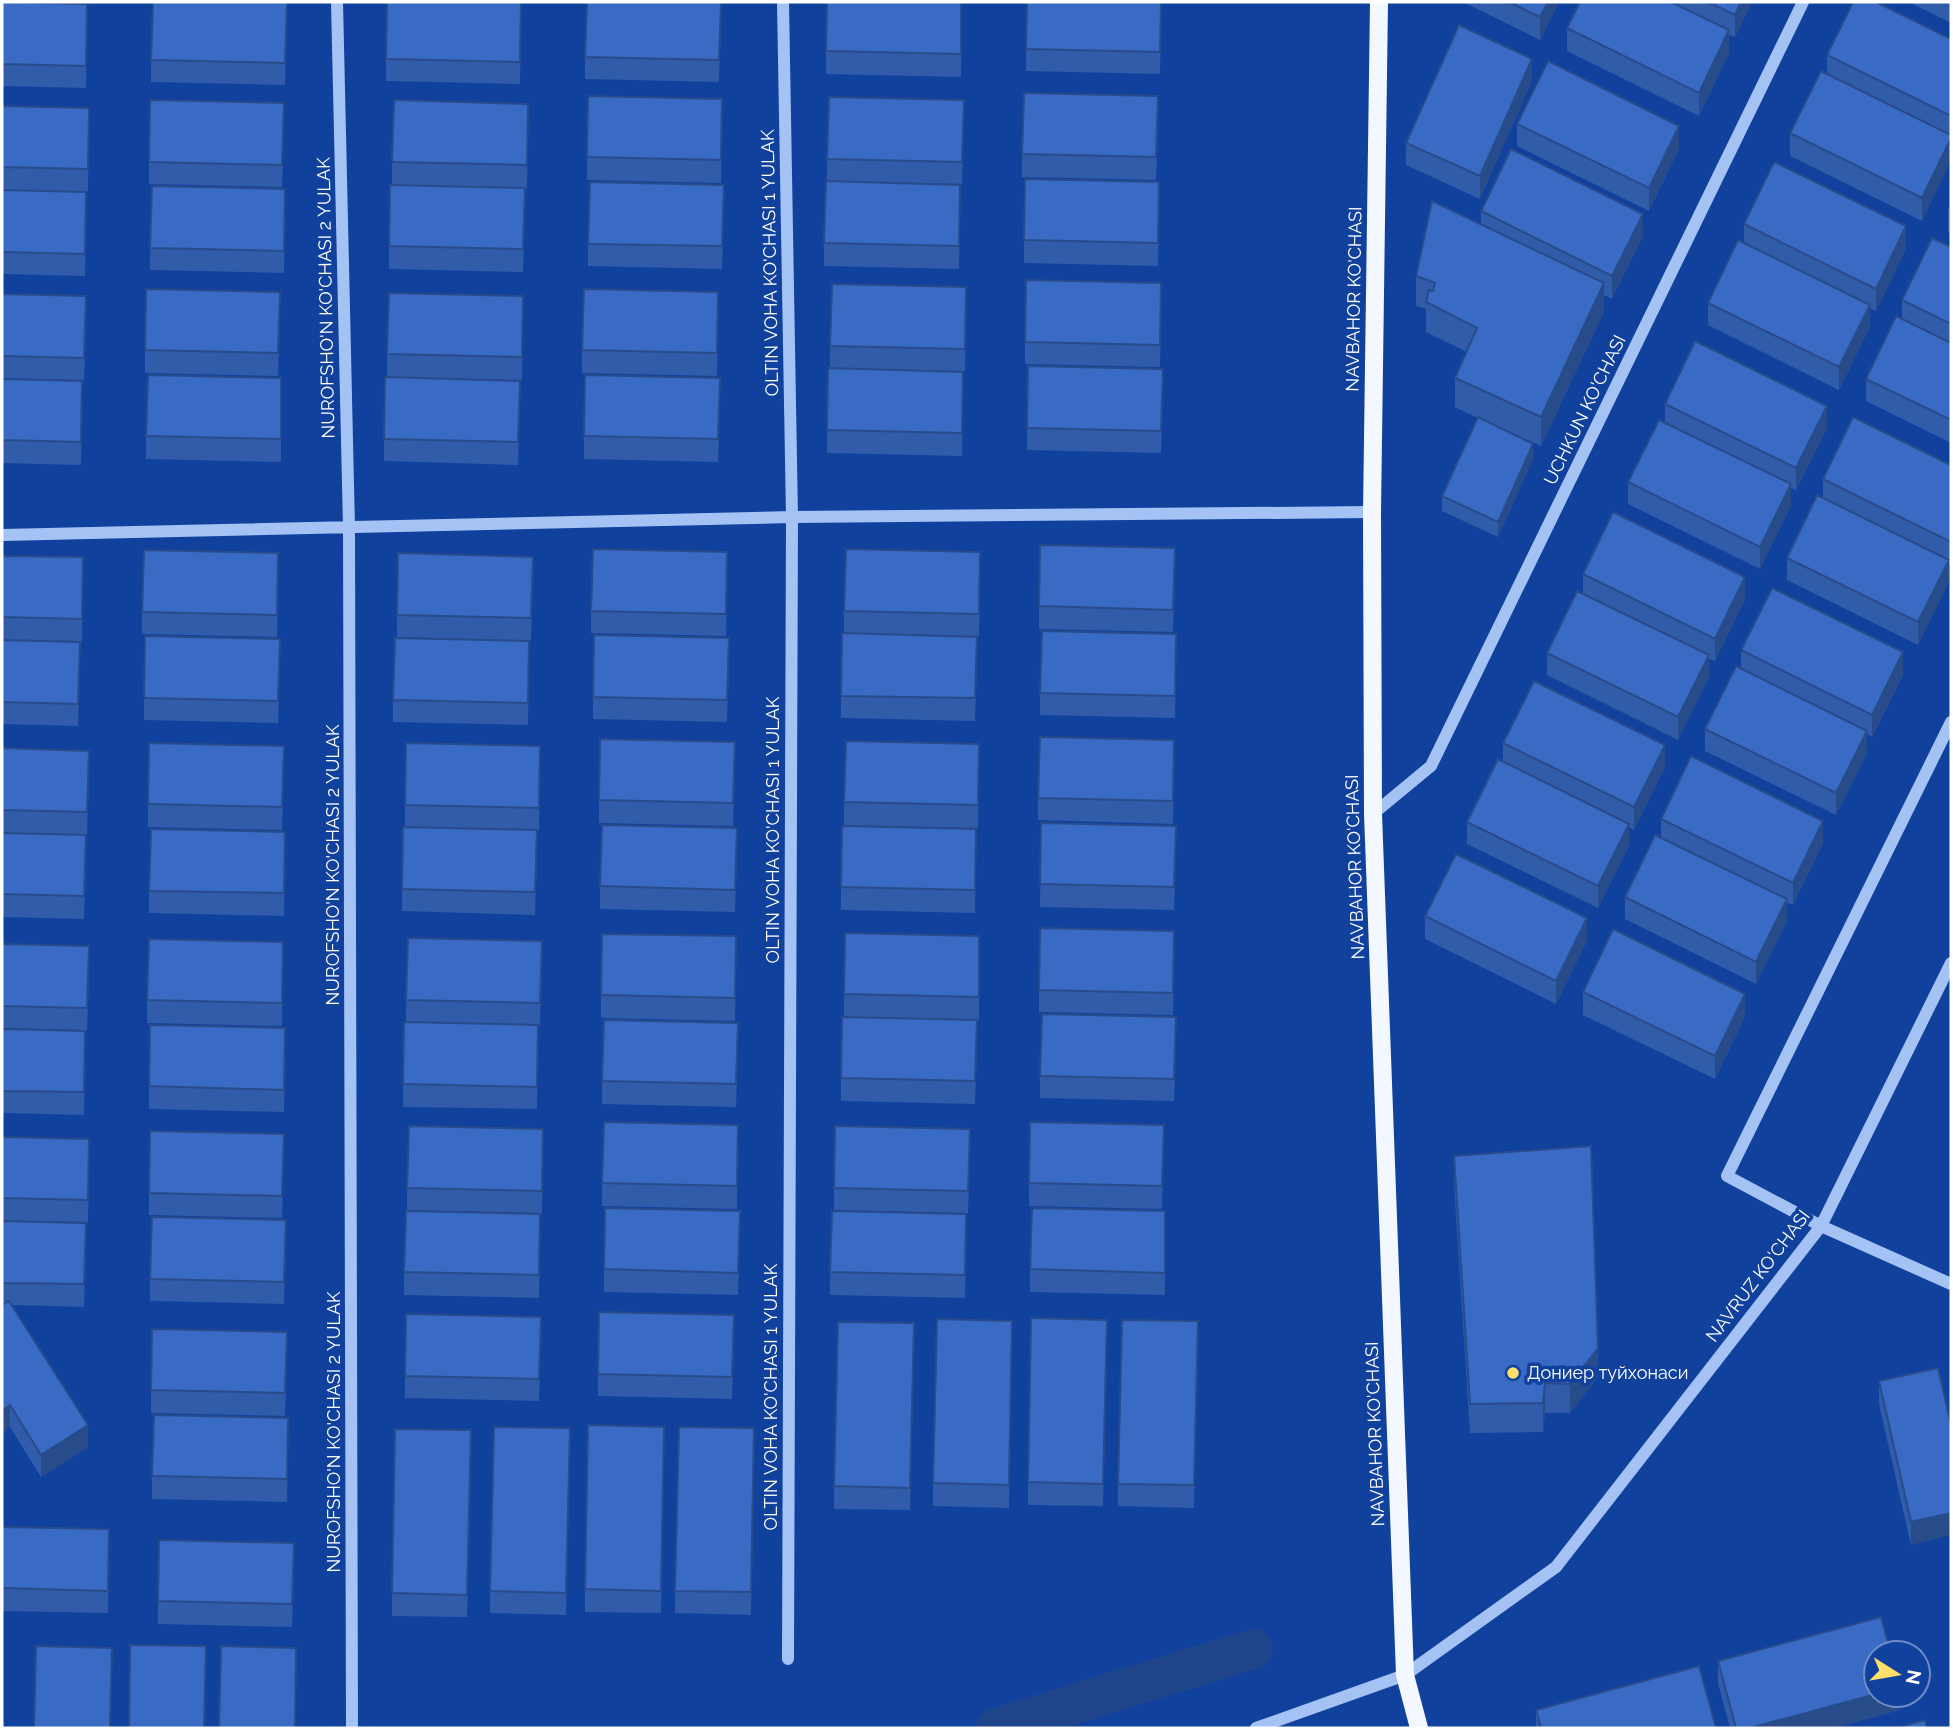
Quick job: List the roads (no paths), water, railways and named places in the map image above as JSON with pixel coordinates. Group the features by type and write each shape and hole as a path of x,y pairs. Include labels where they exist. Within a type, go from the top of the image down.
{"main road":[{"name":"NAVBAHOR KO'CHASI","path":"1379,2 1372,512 1373,814 1405,1675 1419,1728"}],"street":[{"name":"NUROFSHO'N KO'CHASI 2 YULAK","path":"337,2 349,528 352,1728"},
{"name":"OLTIN VOHA KO'CHASI 1 YULAK","path":"783,2 792,517 788,1658"},
{"name":"UCHKUN KO'CHASI","path":"1373,814 1431,766 1803,2"},
{"path":"2,535 792,517 1372,512"},
{"path":"1951,722 1727,1176 1821,1226 1951,1284"},
{"name":"NAVRUZ KO'CHASI","path":"1256,1728 1405,1675 1556,1567 1821,1226 1951,963"}],"waterway":[{"path":"996,1728 1253,1649"}],"place":[{"name":"Дониер туйхонаси","path":"1513,1373"}]}
